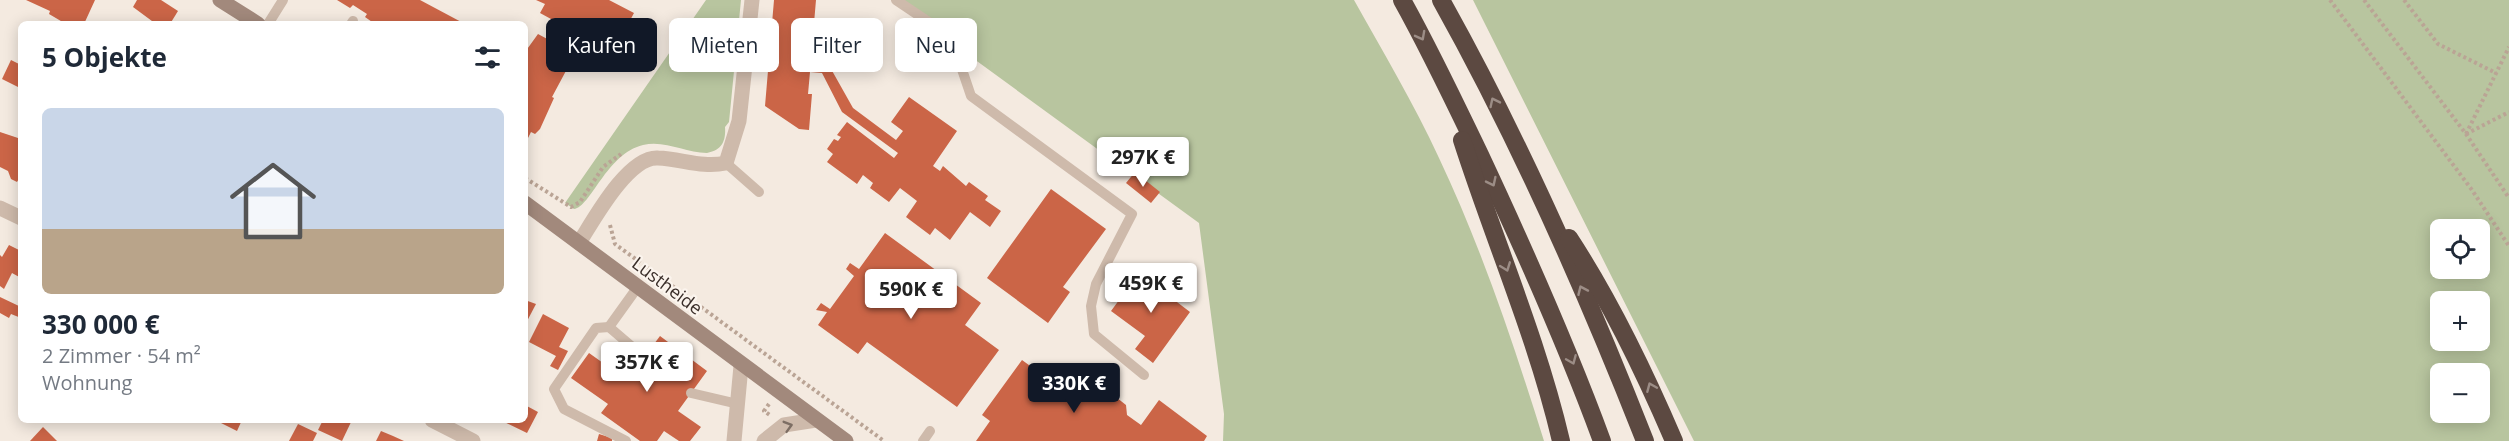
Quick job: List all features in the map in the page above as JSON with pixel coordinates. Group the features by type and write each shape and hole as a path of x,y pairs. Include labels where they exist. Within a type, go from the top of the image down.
{"highway":[{"path":"1402,0 1440,72 1529,258 1576,370 1602,441"},
{"path":"1442,0 1538,192 1617,371 1645,441"},
{"path":"1440,72 1537,354 1561,441"},
{"path":"1538,192 1613,310 1647,378 1674,441"}],"main road":[{"path":"220,0 253,21"},
{"name":"Lustheide","path":"528,205 741,366 846,441"}],"street":[{"path":"579,243 632,168 655,157 710,167 726,163 739,121 752,0"},
{"path":"0,208 18,217"},
{"path":"734,441 741,366"},
{"path":"764,441 784,426 816,420"},
{"path":"438,423 473,441"}],"lane":[{"path":"270,21 283,0"},
{"path":"896,0 951,37 971,96 1132,214 1096,284 1091,306 1094,334 1144,375"},
{"path":"726,163 759,192"},
{"path":"609,327 638,288"},
{"path":"626,441 564,410 554,389 596,328 609,327 644,357"},
{"path":"691,393 738,404"},
{"path":"923,441 930,430"}],"path":[{"path":"2330,0 2472,190 2509,246"},
{"path":"2364,0 2466,134 2509,198"},
{"path":"2404,0 2438,44 2496,73"},
{"path":"2466,134 2509,46"},
{"path":"2466,134 2509,112"},
{"path":"528,180 571,207 580,202 610,225 615,244 884,441"}],"green space":[{"path":"706,0 741,0 739,18 693,18"},
{"path":"893,0 1354,0 1398,78 1455,192 1496,298 1544,441 1223,441 1224,414 1199,223 977,61 977,18 918,18"},
{"path":"1473,0 2509,0 2509,441 1694,441"},
{"path":"669,53 669,72 734,72 729,122 725,127 722,144 716,150 707,153 660,144 643,145 630,150 609,169 587,199 574,209 565,203"}],"building":[{"path":"26,0 95,0 85,21 61,21 49,14 50,11"},
{"path":"137,0 161,0 178,11 172,21 152,21 133,7"},
{"path":"337,0 420,0 459,21 371,21 365,17 367,14 353,5 350,8"},
{"path":"536,0 609,0 634,13 631,18 549,18 540,13 545,4"},
{"path":"774,0 816,0 814,18 791,18 791,72 810,72 808,94 812,94 809,130 799,129 765,106 768,72 779,72 779,18 772,18"},
{"path":"538,34 546,38 546,72 565,72 552,97 554,98 540,129 535,134 531,132 528,138 528,48"},
{"path":"11,60 18,64 18,87 2,79"},
{"path":"810,72 833,72 853,108 896,140 903,131 891,122 909,97 957,131 933,166 940,171 943,166 966,186 969,182 988,196 985,200 1001,211 990,227 970,212 950,240 935,228 930,235 906,217 917,201 900,188 889,202 870,188 873,183 863,175 857,184 827,162 833,154 827,149 834,139 838,141 841,137 837,135 847,122 894,158 898,153 842,112 822,73"},
{"path":"0,132 18,138 17,182 11,179 8,171 0,167"},
{"path":"1135,172 1160,192 1151,203 1126,183"},
{"path":"1051,189 1106,229 1063,287 1070,292 1048,323 987,278"},
{"path":"885,233 981,303 965,325 999,350 957,407 867,342 858,354 818,325 827,312 816,310 821,303 830,309 854,276 846,269 850,263 859,269"},
{"path":"9,245 18,250 18,276 12,273 4,289 0,286 0,255 2,257"},
{"path":"1142,269 1177,295 1173,299 1190,312 1153,363 1135,349 1145,336 1111,311"},
{"path":"0,297 18,306 18,317 11,314 9,318 0,313"},
{"path":"528,301 536,304 528,319"},
{"path":"543,314 569,328 559,347 568,351 558,370 550,366 556,356 529,342"},
{"path":"660,336 707,371 678,411 701,427 690,441 679,441 664,431 657,441 640,441 601,413 608,404 571,378 589,353 627,380"},
{"path":"1022,360 1063,390 1074,375 1098,392 1107,390 1126,405 1127,415 1141,425 1159,400 1207,436 1204,441 976,441 990,421 982,415"},
{"path":"528,407 538,412 527,433 506,423 528,423"},
{"path":"221,423 241,423 237,431"},
{"path":"322,423 351,423 342,441 318,430"},
{"path":"298,424 317,433 313,441 289,441"},
{"path":"43,427 57,441 30,441"},
{"path":"381,431 393,436 404,441 376,441"},
{"path":"599,434 612,438 612,441 597,441"}]}
